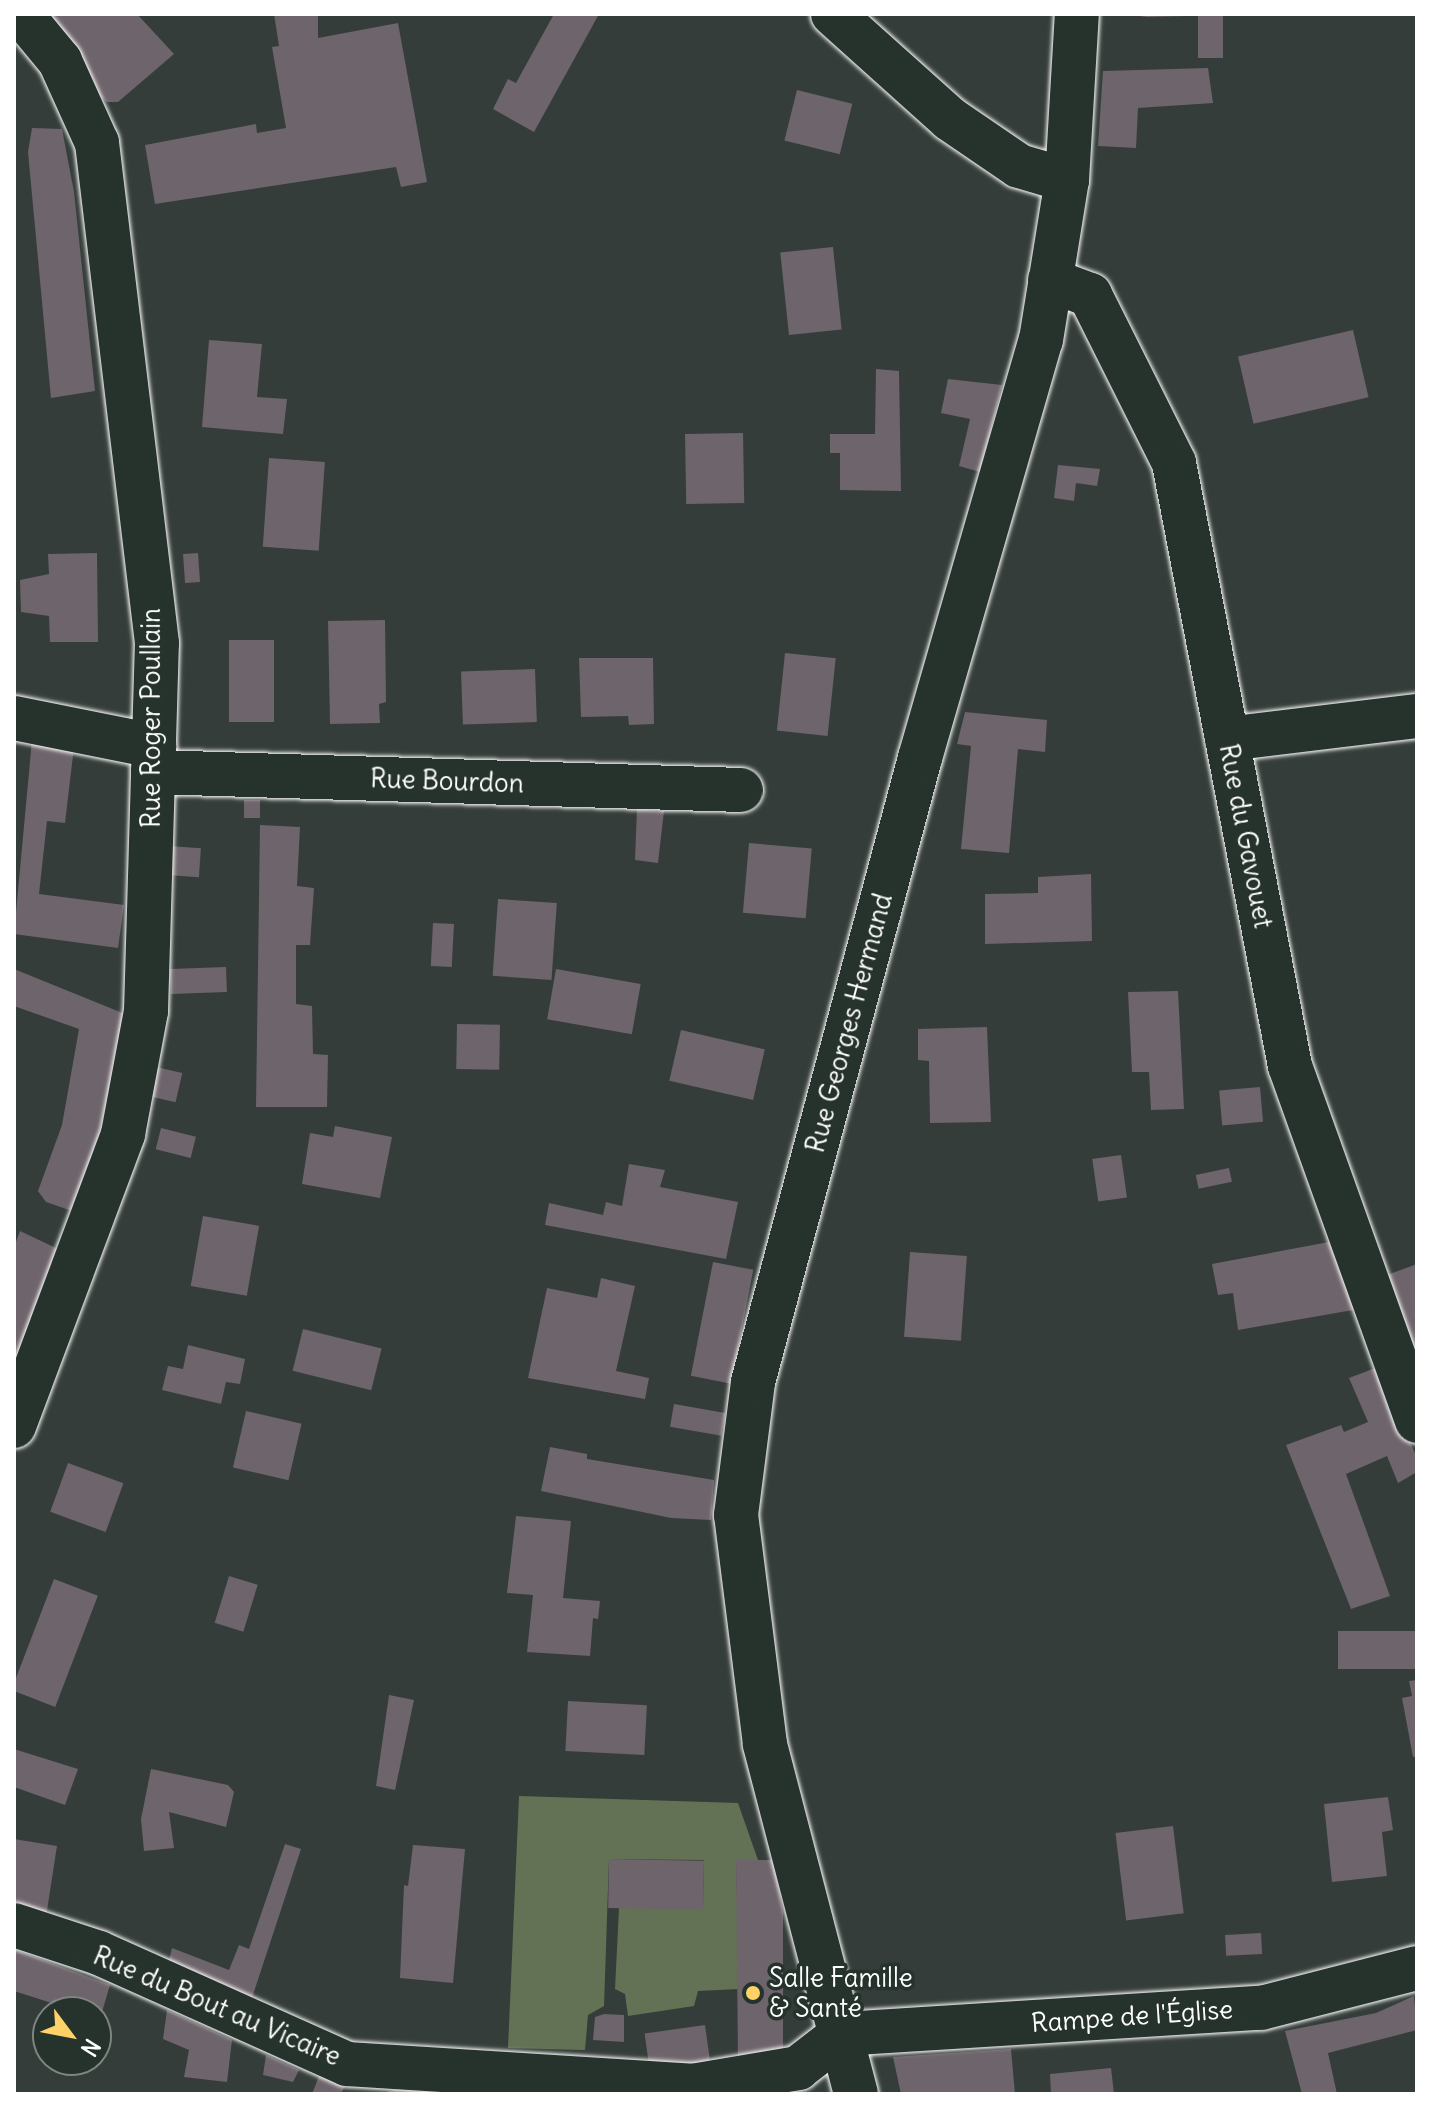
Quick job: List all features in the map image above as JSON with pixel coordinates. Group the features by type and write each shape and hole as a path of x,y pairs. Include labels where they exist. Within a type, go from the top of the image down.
{"street":[{"name":"Rue Roger Poullain","path":"14,1426 123,1134 146,1011 157,643 97,143 60,61 21,14"},
{"path":"833,14 950,119 1019,166 1067,180"},
{"name":"Rue Georges Hermand","path":"856,2094 765,1744 736,1515 753,1382 920,758 1041,340 1067,180 1077,14"},
{"name":"Rue du Gavouet","path":"1050,280 1090,295 1174,463 1290,1066 1417,1421"},
{"path":"1227,739 1417,716"},
{"name":"Rue Bourdon","path":"14,718 154,759 741,790"},
{"name":"Rue du Bout au Vicaire","path":"14,1925 99,1953 347,2064 692,2086 798,2068 842,2034"},
{"name":"Rampe de l'Église","path":"842,2034 1261,2008 1417,1968"}],"green space":[{"path":"519,1796 738,1803 758,1860 736,1861 739,1989 698,1991 694,2006 628,2016 625,1994 615,1989 619,1908 703,1908 704,1860 609,1859 604,2006 588,2015 585,2050 508,2048"}],"building":[{"path":"50,14 137,14 174,54 118,102 107,102 95,92"},
{"path":"274,14 318,14 318,38 398,23 427,182 401,187 396,167 155,204 145,145 256,124 257,133 286,128 272,47 279,46"},
{"path":"554,14 599,14 534,132 493,109 508,79 516,83"},
{"path":"1124,14 1187,14 1187,16 1147,17"},
{"path":"1198,14 1223,14 1223,58 1198,58"},
{"path":"1208,68 1213,103 1138,108 1136,148 1098,146 1103,71"},
{"path":"797,90 852,104 840,154 784,140"},
{"path":"32,128 62,129 74,192 95,391 51,398 28,152"},
{"path":"833,247 842,330 789,335 780,253"},
{"path":"1353,330 1369,397 1254,424 1238,357"},
{"path":"209,340 262,344 257,397 287,399 283,434 202,427"},
{"path":"876,369 899,371 901,491 840,490 840,453 830,453 830,434 875,434"},
{"path":"948,379 1002,385 980,472 959,466 970,419 941,413"},
{"path":"743,433 744,503 686,504 685,434"},
{"path":"269,458 325,462 319,551 263,547"},
{"path":"1058,465 1100,469 1097,486 1076,483 1074,501 1054,498"},
{"path":"97,553 98,642 50,642 49,616 21,612 20,580 49,574 48,554"},
{"path":"198,553 200,582 185,583 183,554"},
{"path":"385,620 386,702 379,704 380,723 330,724 328,621"},
{"path":"229,640 274,640 274,722 229,722"},
{"path":"785,653 836,658 828,736 777,731"},
{"path":"579,658 653,658 654,724 629,725 628,716 581,717"},
{"path":"535,669 537,722 463,725 461,672"},
{"path":"965,712 1047,720 1045,752 1018,749 1009,853 961,849 971,746 957,744"},
{"path":"32,740 74,747 65,823 47,821 39,894 124,905 118,948 14,934"},
{"path":"244,800 260,800 260,818 244,818"},
{"path":"637,809 664,811 658,863 635,860"},
{"path":"260,825 300,827 297,886 314,888 310,945 296,945 296,1004 312,1006 313,1054 328,1055 327,1107 256,1107"},
{"path":"749,843 812,848 806,918 743,913"},
{"path":"169,846 201,848 199,877 167,875"},
{"path":"1091,874 1092,941 985,944 985,894 1038,893 1038,877"},
{"path":"498,899 557,903 551,980 493,976"},
{"path":"433,923 454,924 452,967 431,966"},
{"path":"226,967 227,992 171,994 170,969"},
{"path":"14,969 125,1014 99,1136 72,1211 46,1202 38,1191 62,1125 79,1029 14,1006"},
{"path":"556,969 641,984 632,1034 547,1019"},
{"path":"1178,991 1184,1109 1151,1110 1149,1072 1132,1072 1128,992"},
{"path":"457,1024 500,1025 499,1070 456,1069"},
{"path":"987,1027 991,1122 930,1123 929,1061 918,1060 918,1029"},
{"path":"681,1030 765,1049 753,1100 669,1081"},
{"path":"156,1067 182,1073 176,1102 149,1096"},
{"path":"1260,1087 1263,1122 1222,1125 1219,1091"},
{"path":"335,1126 392,1137 380,1198 302,1184 310,1133 333,1137"},
{"path":"161,1128 196,1137 191,1158 156,1149"},
{"path":"1121,1155 1127,1198 1098,1202 1092,1159"},
{"path":"629,1164 665,1170 660,1187 738,1202 726,1259 545,1225 549,1203 603,1215 606,1202 622,1206"},
{"path":"1229,1168 1232,1182 1199,1189 1196,1175"},
{"path":"203,1216 259,1226 247,1296 191,1286"},
{"path":"20,1231 58,1249 14,1373 14,1247"},
{"path":"1329,1242 1340,1271 1346,1270 1359,1309 1238,1330 1233,1293 1218,1295 1212,1264"},
{"path":"910,1252 967,1256 961,1341 904,1337"},
{"path":"713,1262 753,1270 731,1384 691,1376"},
{"path":"1417,1264 1417,1375 1387,1275"},
{"path":"601,1278 635,1286 616,1371 649,1378 645,1399 528,1378 547,1288 597,1298"},
{"path":"303,1329 382,1349 371,1390 293,1371"},
{"path":"188,1345 245,1359 240,1384 226,1382 221,1404 162,1390 168,1366 183,1369"},
{"path":"1378,1367 1417,1458 1417,1472 1398,1483 1387,1456 1346,1474 1390,1596 1351,1609 1286,1445 1341,1425 1344,1432 1368,1422 1349,1378"},
{"path":"674,1404 725,1413 721,1436 670,1427"},
{"path":"246,1411 302,1424 288,1480 233,1468"},
{"path":"550,1447 587,1454 587,1459 714,1480 711,1520 671,1518 541,1491"},
{"path":"68,1463 123,1483 106,1532 50,1512"},
{"path":"516,1516 571,1521 563,1598 600,1601 598,1619 593,1618 590,1656 527,1652 533,1595 507,1593"},
{"path":"229,1576 258,1585 243,1632 215,1623"},
{"path":"54,1579 98,1596 55,1707 14,1691 14,1683"},
{"path":"1338,1631 1417,1631 1417,1669 1338,1669"},
{"path":"1417,1680 1417,1756 1413,1757 1402,1698 1412,1696 1409,1681"},
{"path":"389,1695 414,1700 395,1790 376,1786"},
{"path":"568,1701 647,1705 644,1755 565,1751"},
{"path":"14,1749 78,1769 65,1805 14,1787"},
{"path":"151,1769 228,1785 234,1792 226,1827 169,1812 174,1848 144,1851 141,1819"},
{"path":"1388,1797 1393,1830 1382,1832 1387,1876 1332,1882 1324,1804"},
{"path":"1173,1826 1184,1913 1126,1920 1115,1833"},
{"path":"14,1839 57,1846 46,1917 14,1910"},
{"path":"285,1844 301,1849 249,2007 166,1973 172,1948 229,1970 239,1945 249,1949"},
{"path":"413,1845 465,1849 453,1983 400,1978 404,1885 408,1886"},
{"path":"609,1859 704,1861 703,1910 608,1908"},
{"path":"736,1860 773,1860 783,1912 783,2053 738,2059"},
{"path":"1261,1933 1262,1954 1226,1956 1225,1935"},
{"path":"16,1950 110,1985 107,1996 32,1997 14,1991"},
{"path":"1414,1996 1417,2030 1328,2053 1337,2094 1302,2094 1285,2031 1376,2013"},
{"path":"167,2010 232,2040 227,2082 184,2077 189,2050 163,2039"},
{"path":"624,2015 624,2042 593,2040 595,2017"},
{"path":"705,2025 710,2062 650,2070 645,2033"},
{"path":"1011,2049 1015,2094 901,2094 893,2057"},
{"path":"266,2055 299,2070 293,2082 263,2075"},
{"path":"1111,2068 1114,2094 1051,2094 1050,2074"},
{"path":"319,2076 346,2083 341,2094 312,2094"},
{"path":"398,2089 435,2092 435,2094 378,2094"}],"place":[{"name":"Salle Famille & Santé","path":"753,1993"}]}
